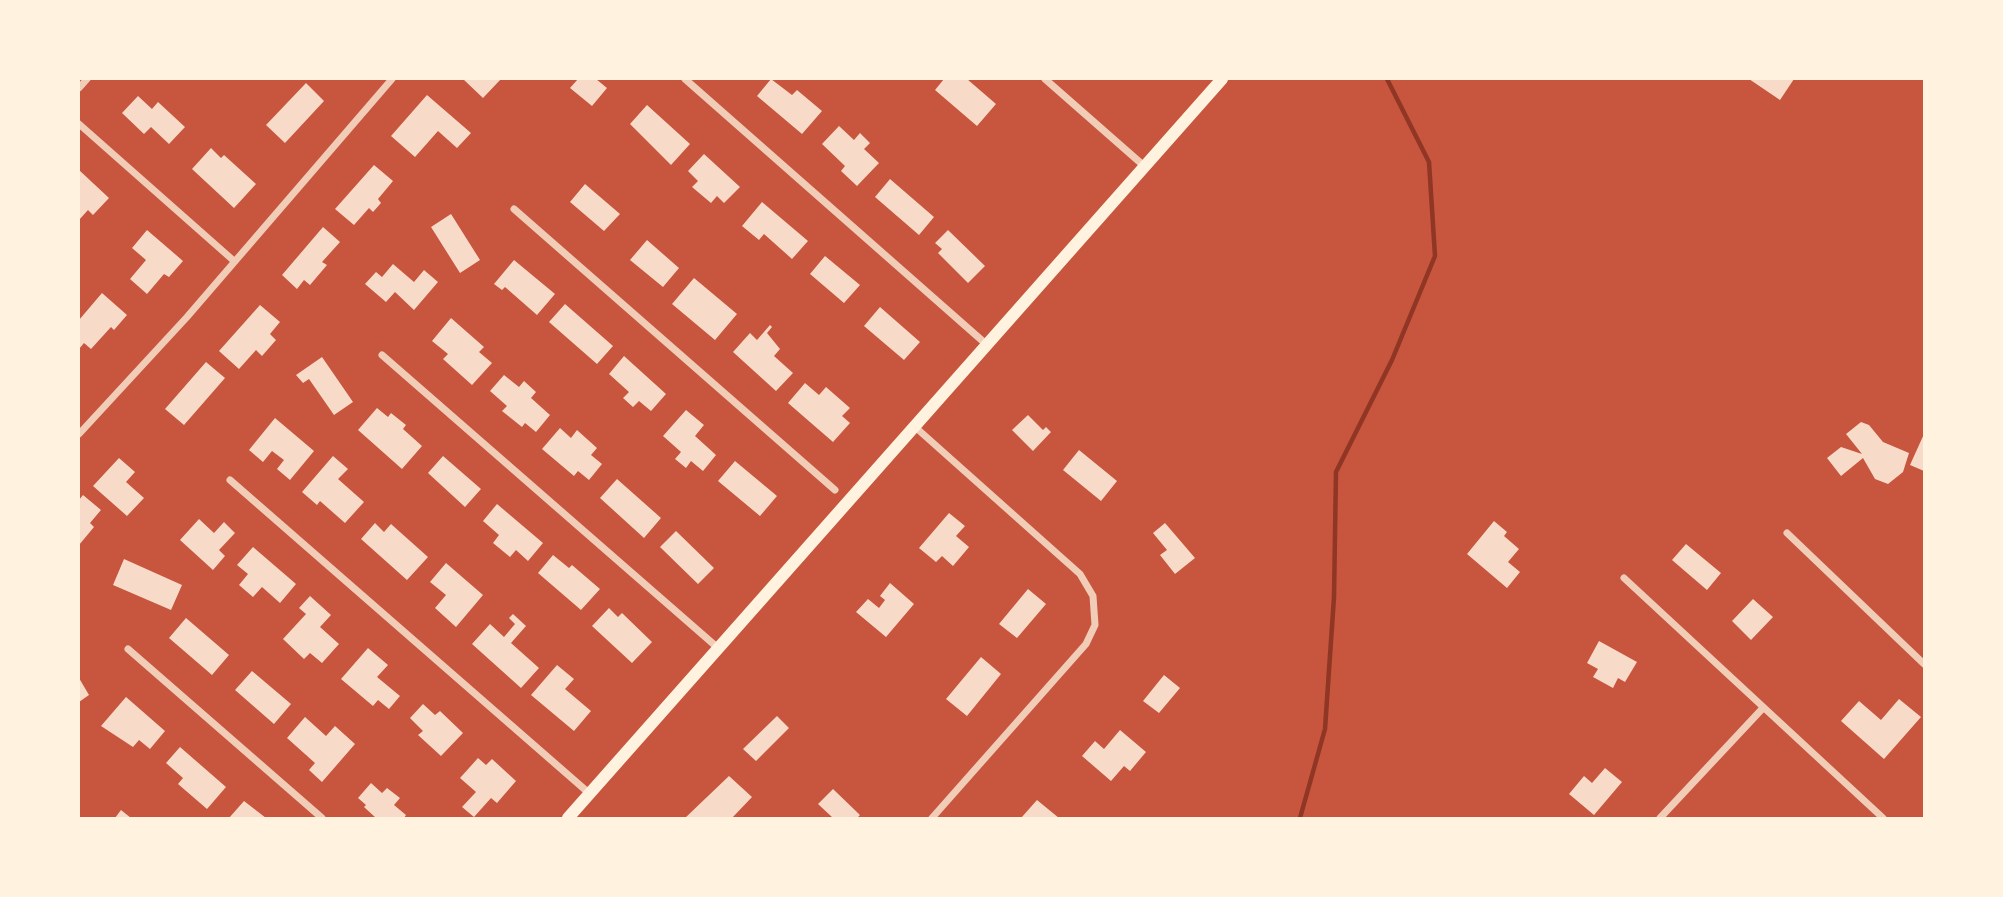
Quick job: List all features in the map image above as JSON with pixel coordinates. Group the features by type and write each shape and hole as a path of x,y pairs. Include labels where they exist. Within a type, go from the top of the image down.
{"main road":[{"path":"568,818 1143,165 1222,79"}],"street":[{"path":"79,88 87,79"},
{"path":"79,434 392,79"},
{"path":"685,79 986,344"},
{"path":"1045,79 1143,165"},
{"path":"79,124 234,261"},
{"path":"514,209 835,490"},
{"path":"382,355 718,648"},
{"path":"914,426 1080,574 1093,596 1095,625 1086,644 932,818"},
{"path":"230,480 590,794"},
{"path":"1787,533 1924,664"},
{"path":"1624,578 1883,818"},
{"path":"128,649 321,818"},
{"path":"1660,818 1763,708"}],"building":[{"path":"463,79 501,79 483,98"},
{"path":"578,79 596,79 607,88 592,106 570,88"},
{"path":"771,79 792,95 797,90 822,111 802,134 757,96"},
{"path":"944,79 967,79 996,104 977,126 935,90"},
{"path":"1749,79 1794,79 1780,100"},
{"path":"306,83 324,101 285,143 266,125"},
{"path":"427,95 471,133 457,148 438,131 415,157 391,136"},
{"path":"138,96 152,109 158,102 185,127 169,144 151,127 144,134 122,113"},
{"path":"647,105 690,144 671,165 630,124"},
{"path":"839,126 854,140 860,133 870,143 864,149 879,163 857,186 841,171 845,166 822,144"},
{"path":"211,148 221,158 224,155 256,184 234,208 192,169"},
{"path":"704,154 740,187 724,203 717,196 711,203 692,187 698,181 688,171"},
{"path":"374,165 393,181 378,199 381,203 373,212 369,208 354,225 335,209"},
{"path":"79,170 109,198 93,215 88,210 79,220"},
{"path":"890,179 934,217 919,235 875,197"},
{"path":"585,184 620,214 604,231 570,202"},
{"path":"762,202 808,241 792,259 764,234 759,240 742,226"},
{"path":"451,214 480,260 460,273 431,227"},
{"path":"323,227 340,242 322,262 327,265 310,285 304,280 297,289 282,275"},
{"path":"147,230 183,261 169,277 164,274 147,294 130,279 146,260 132,248"},
{"path":"948,230 985,266 968,283 938,253 942,249 935,243"},
{"path":"647,240 679,268 663,287 630,260"},
{"path":"825,256 860,285 844,303 810,274"},
{"path":"514,260 555,294 537,315 505,287 502,290 494,284"},
{"path":"393,264 414,282 424,270 438,282 414,310 395,292 386,302 365,284 376,272 382,277"},
{"path":"694,278 737,314 715,340 672,304"},
{"path":"102,293 127,315 114,330 111,327 91,349 84,343 79,349 79,320"},
{"path":"565,304 613,346 597,364 549,322"},
{"path":"260,305 280,322 270,334 276,340 262,356 256,350 239,369 219,351"},
{"path":"880,307 920,342 904,360 864,326"},
{"path":"451,318 484,347 479,352 492,363 472,385 443,359 448,354 432,341"},
{"path":"770,325 772,327 767,333 780,349 774,356 793,373 776,391 733,352 750,333 757,340"},
{"path":"624,356 666,394 651,411 639,401 633,407 623,398 629,392 609,374"},
{"path":"322,357 353,402 334,415 309,379 303,383 296,375"},
{"path":"206,362 225,378 184,425 165,409"},
{"path":"504,375 519,387 524,381 536,392 531,398 550,415 536,432 525,423 522,427 502,411 507,406 490,391"},
{"path":"805,383 819,395 826,387 850,408 842,416 850,423 833,442 788,403"},
{"path":"377,408 388,417 391,413 406,425 403,429 422,446 402,469 358,430"},
{"path":"686,410 704,425 695,436 716,455 703,471 691,461 686,468 675,459 681,452 663,436"},
{"path":"1028,415 1043,430 1046,427 1051,432 1033,451 1012,430"},
{"path":"275,418 314,451 290,480 277,469 284,460 272,451 263,462 249,450"},
{"path":"1861,422 1869,425 1883,442 1909,453 1903,472 1888,484 1875,479 1863,458 1841,476 1827,458 1841,447 1862,454 1846,434"},
{"path":"560,428 571,438 577,430 597,448 591,455 602,464 589,480 578,471 574,476 542,449"},
{"path":"1924,434 1924,471 1910,465"},
{"path":"1079,450 1117,481 1101,501 1063,470"},
{"path":"333,456 348,469 338,479 364,502 345,523 320,501 317,505 302,492"},
{"path":"443,456 481,489 465,507 428,473"},
{"path":"119,458 135,472 126,482 144,498 127,516 93,486"},
{"path":"735,461 777,496 760,516 718,481"},
{"path":"617,479 661,518 644,538 600,498"},
{"path":"83,495 101,510 90,523 94,527 79,545 79,500"},
{"path":"497,504 543,543 528,561 516,550 510,557 493,543 499,535 483,521"},
{"path":"949,513 965,526 956,536 969,547 953,566 942,556 936,562 919,548"},
{"path":"199,519 214,533 224,522 235,533 219,550 225,556 213,570 180,540"},
{"path":"1494,521 1507,532 1504,536 1519,549 1508,562 1520,572 1507,588 1467,554"},
{"path":"375,523 384,532 391,524 428,557 407,580 361,539"},
{"path":"1165,523 1195,558 1175,574 1160,555 1167,550 1153,533"},
{"path":"676,531 714,568 698,584 660,547"},
{"path":"1686,544 1721,573 1707,590 1672,560"},
{"path":"253,547 296,584 280,603 262,587 253,597 239,585 248,574 237,565"},
{"path":"553,555 569,568 572,565 600,589 581,610 538,573"},
{"path":"124,559 182,585 171,610 113,585"},
{"path":"446,563 483,595 456,627 435,608 446,595 430,582"},
{"path":"890,583 914,604 886,637 856,612 868,599 879,608 885,600 880,596"},
{"path":"1028,589 1046,604 1017,638 999,624"},
{"path":"310,596 331,615 320,627 339,644 322,663 310,653 304,659 283,639 306,614 299,608"},
{"path":"1753,599 1773,617 1751,640 1732,621"},
{"path":"609,608 618,617 622,613 652,642 632,663 592,626"},
{"path":"513,614 526,626 511,643 539,668 521,688 472,644 490,624 504,637 515,624 509,618"},
{"path":"186,618 229,655 212,675 169,638"},
{"path":"1599,641 1637,662 1625,682 1618,678 1613,688 1593,677 1598,669 1587,663"},
{"path":"368,648 388,665 377,677 400,696 389,709 378,700 373,706 341,679"},
{"path":"981,657 1001,674 967,716 946,699"},
{"path":"557,665 574,679 565,689 591,711 574,731 531,695"},
{"path":"252,671 291,704 274,724 235,690"},
{"path":"1164,675 1180,688 1159,713 1143,701"},
{"path":"79,678 89,695 79,702"},
{"path":"126,697 165,731 150,749 139,740 133,747 101,726"},
{"path":"1899,699 1921,717 1884,759 1841,721 1859,701 1881,720"},
{"path":"423,704 435,715 440,711 463,733 441,756 418,735 423,731 410,718"},
{"path":"777,716 789,728 756,761 743,749"},
{"path":"305,717 326,736 335,726 355,744 322,782 309,770 315,763 287,738"},
{"path":"1120,730 1146,752 1130,771 1124,766 1111,781 1082,756 1095,741 1104,749"},
{"path":"180,747 226,787 207,809 178,784 183,778 166,763"},
{"path":"478,758 486,765 492,759 516,781 497,803 491,798 474,817 462,807 476,792 460,778"},
{"path":"1605,768 1622,782 1594,815 1569,794 1584,776 1592,783"},
{"path":"729,776 752,797 732,818 685,818"},
{"path":"371,783 382,793 387,788 400,798 394,805 406,815 404,818 376,818 364,807 366,805 358,798"},
{"path":"833,789 860,815 857,818 833,818 818,804"},
{"path":"1037,800 1059,818 1021,818"},
{"path":"244,801 266,818 229,818"},
{"path":"121,810 131,818 115,818"}],"waterway":[{"path":"1300,818 1325,729 1334,597 1336,472 1392,360 1435,256 1429,162 1387,79"}]}
